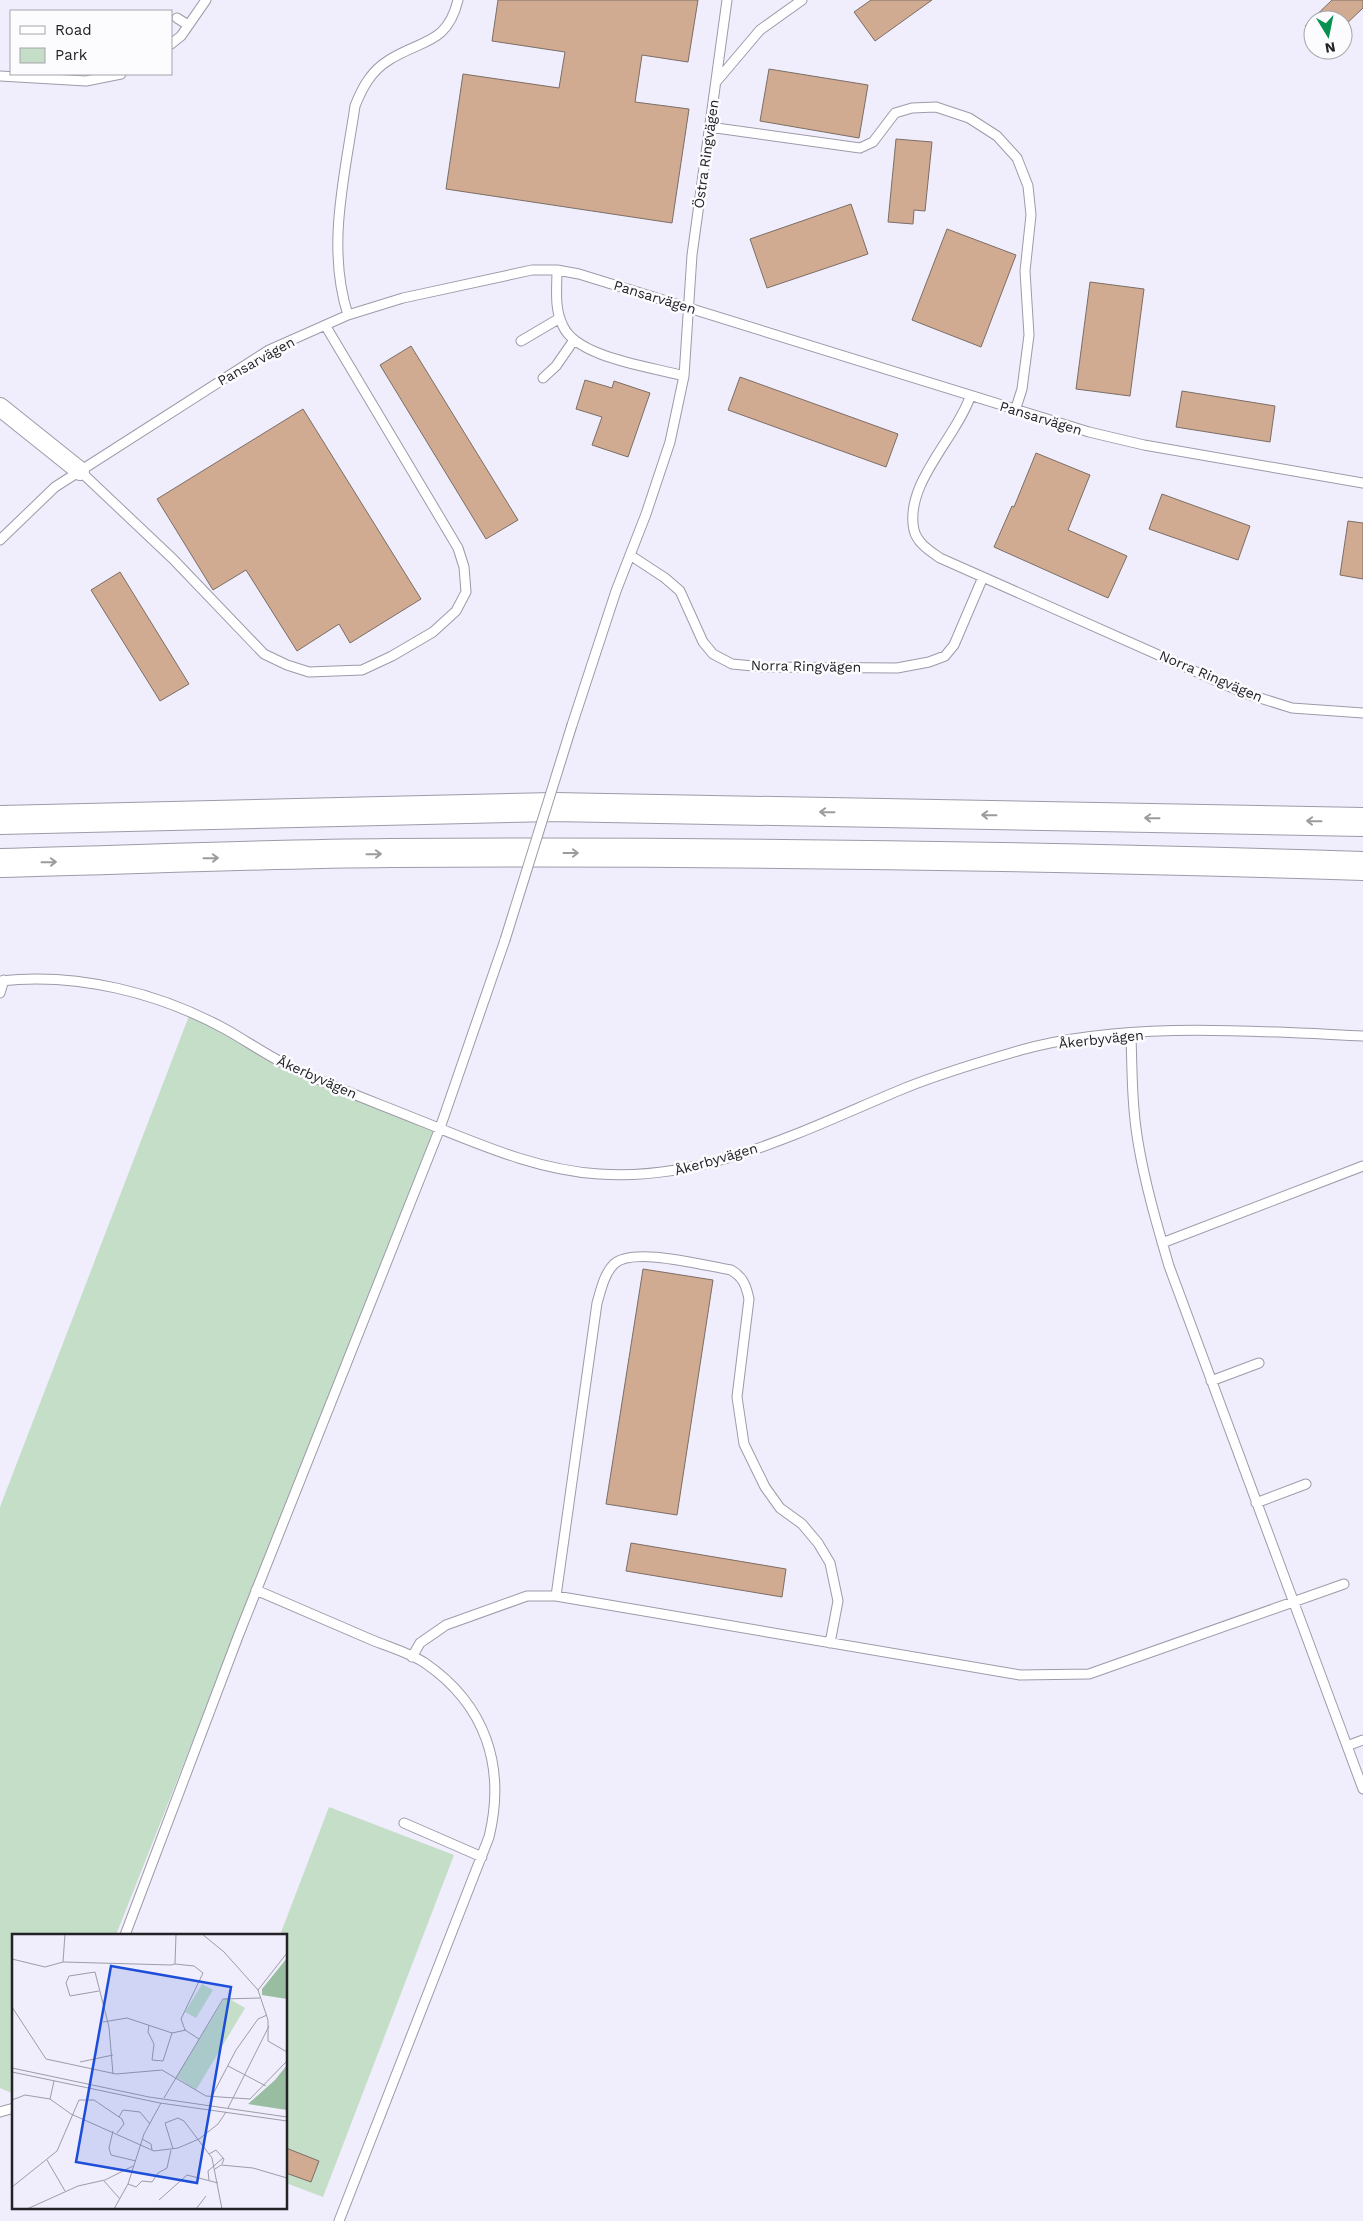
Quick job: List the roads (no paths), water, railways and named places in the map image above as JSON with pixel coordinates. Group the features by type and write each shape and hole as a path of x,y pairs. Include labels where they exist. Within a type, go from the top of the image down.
{"highway":[{"path":"0,820 554,807 1363,822"},
{"path":"0,863 387,853 1064,857 1363,866"}],"street":[{"path":"0,407 80,471"}],"lane":[{"path":"172,43 206,0"},
{"path":"348,315 340,293 336,242 355,106 363,85 388,60 429,41 445,30 455,14 458,0"},
{"name":"Östra Ringvägen","path":"125,1934 256,1590 440,1128 505,940 616,591 646,514 670,442 684,376 690,308 692,255 727,0"},
{"path":"716,82 760,30 802,0"},
{"path":"177,18 188,25"},
{"path":"0,76 86,81 117,75"},
{"path":"709,127 860,148 873,142 895,114 912,108 936,107 969,118 997,136 1017,158 1028,186 1031,215 1025,271 1029,335 1022,389 1015,411"},
{"name":"Pansarvägen","path":"0,540 55,487 269,350 348,315 404,298 532,270 557,270 579,274 1015,411 1144,445 1363,483"},
{"path":"557,270 557,306 563,327 574,340 592,352 684,376"},
{"path":"521,341 560,318"},
{"path":"80,471 174,559 264,654 287,665 309,672 362,670 392,656 433,632 456,611 466,592 464,567 458,548 325,325"},
{"path":"544,378 556,366 574,340"},
{"name":"Norra Ringvägen","path":"970,397 956,428 924,477 915,504 914,531 924,547 940,558 1244,693 1292,708 1363,712"},
{"name":"Norra Ringvägen","path":"630,555 665,578 680,591 703,642 713,654 732,664 764,667 897,668 929,662 946,656 954,644 983,577"},
{"path":"0,993 2,980"},
{"name":"Åkerbyvägen","path":"2,980 61,980 93,984 181,1007 226,1029 286,1065 440,1128 538,1165 598,1174 659,1174 712,1163 910,1086 1023,1050 1100,1036 1204,1031 1363,1036"},
{"path":"1131,1034 1132,1086 1137,1141 1150,1201 1162,1243 1211,1381 1363,1789"},
{"path":"1162,1243 1363,1166"},
{"path":"556,1596 596,1303 605,1276 614,1264 625,1258 641,1256 731,1270 740,1275 746,1286 748,1299 737,1397 744,1444 752,1464 780,1508 802,1524 818,1543 830,1563 838,1601 830,1643"},
{"path":"1211,1381 1259,1362"},
{"path":"1256,1503 1306,1484"},
{"path":"412,1658 420,1644 446,1625 527,1596 556,1596 1020,1675 1082,1674 1344,1584"},
{"path":"256,1590 424,1663 466,1702 483,1730 492,1754 494,1814 482,1857 339,2221"},
{"path":"1347,1746 1363,1740"},
{"path":"404,1823 482,1857"}]}
